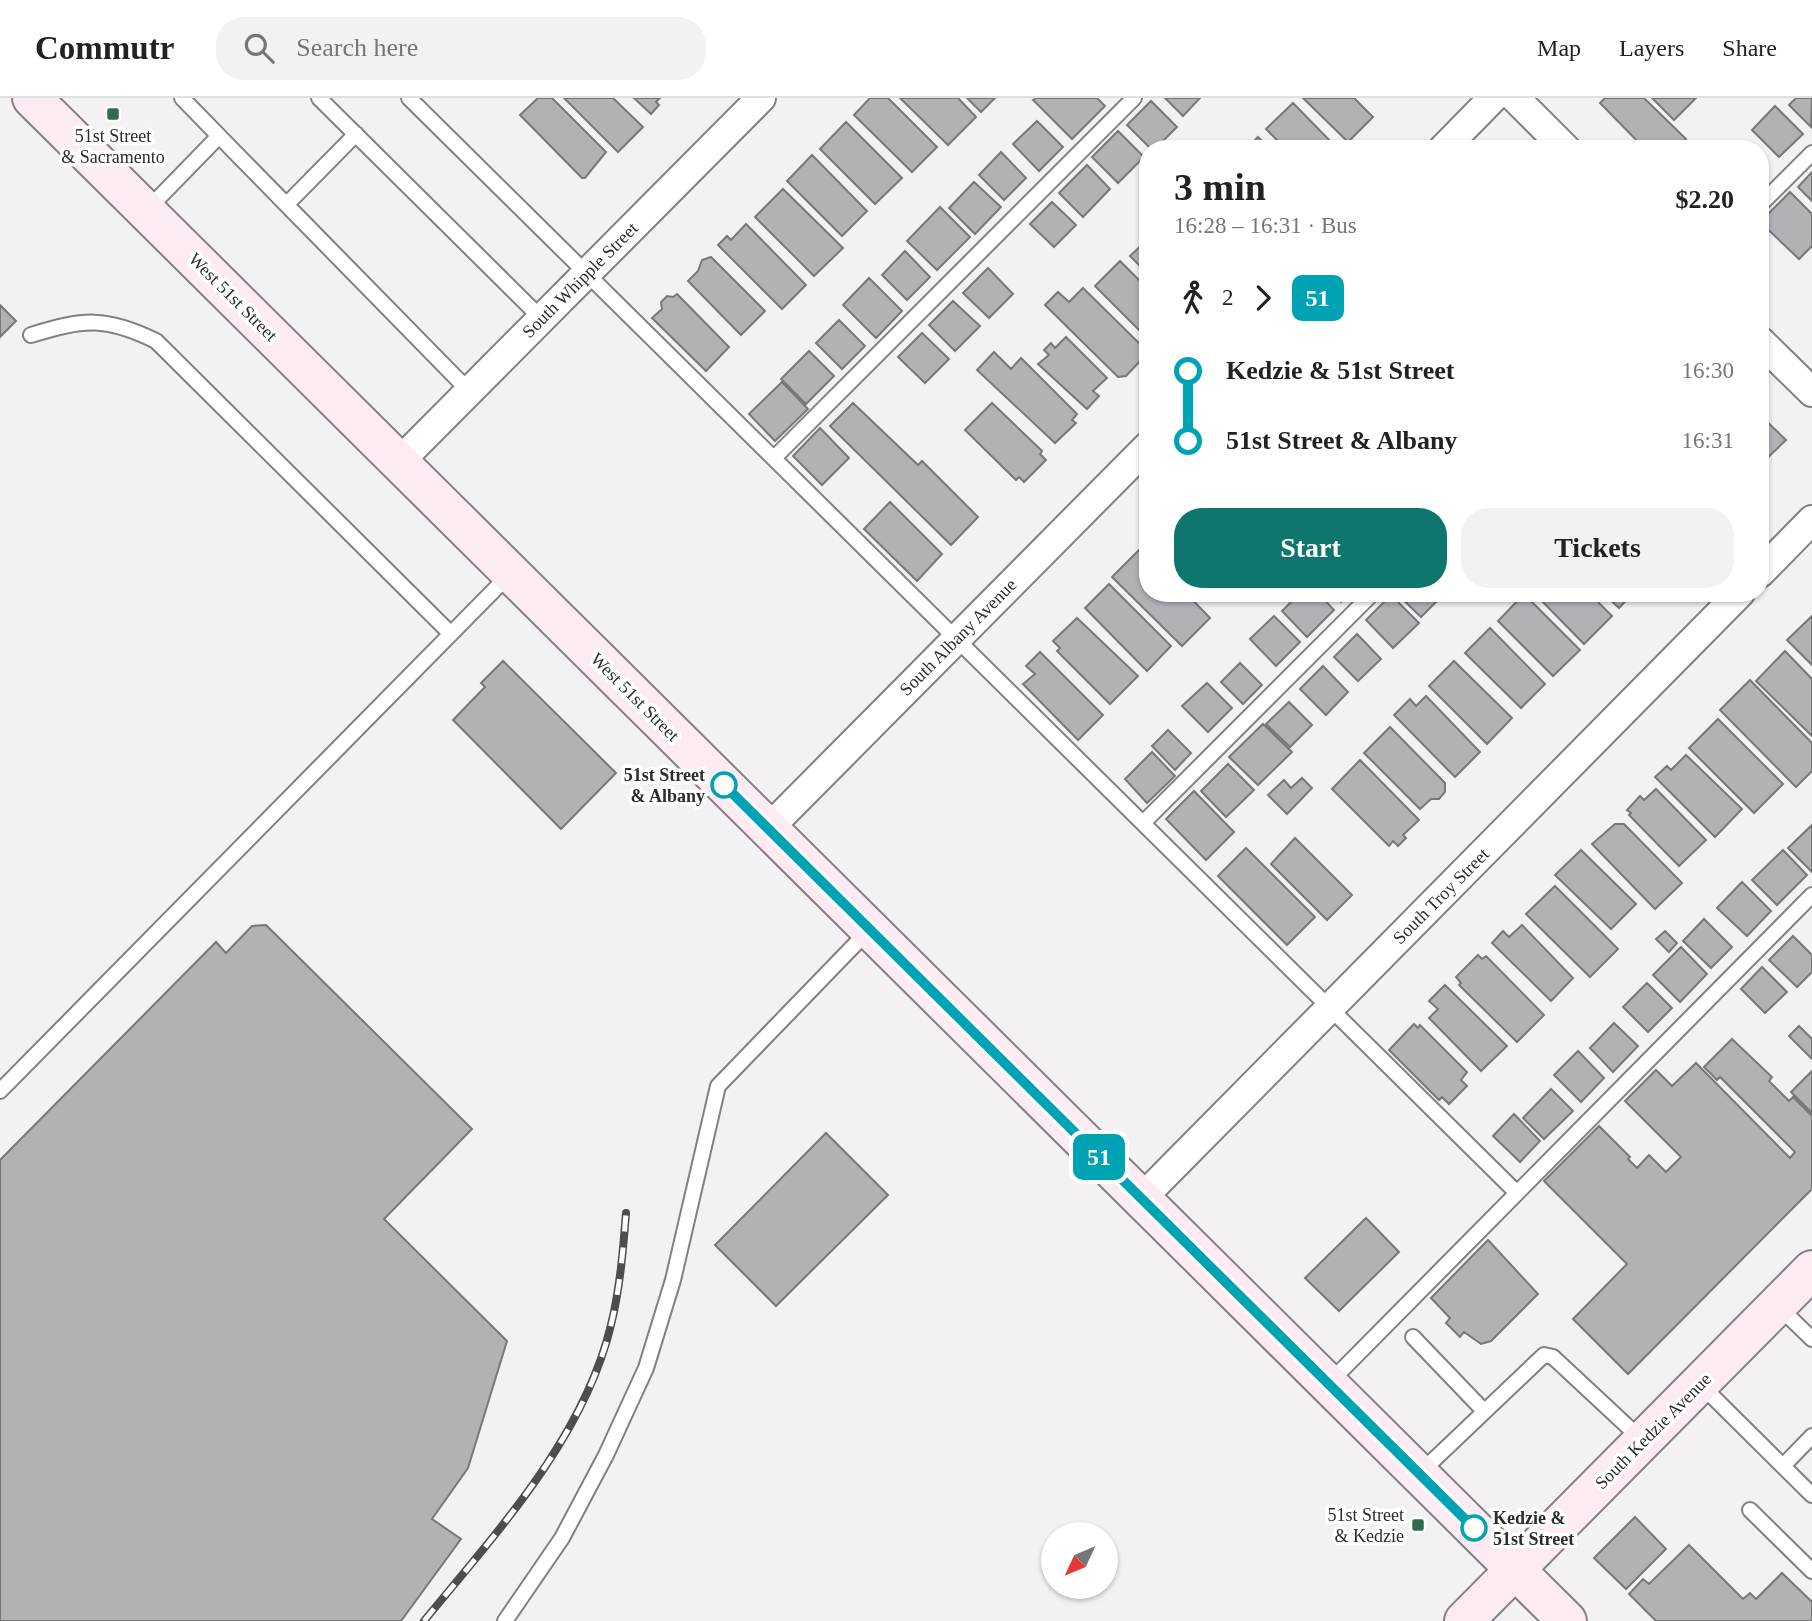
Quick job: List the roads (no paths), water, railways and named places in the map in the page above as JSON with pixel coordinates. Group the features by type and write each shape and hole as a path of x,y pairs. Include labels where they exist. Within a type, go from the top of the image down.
{"street":[{"name":"West 51st Street","path":"32,98 1567,1621"},
{"name":"South Whipple Street","path":"398,462 761,98"},
{"path":"1452,140 1493,98"},
{"path":"1515,98 1557,140"},
{"path":"1769,350 1812,392"},
{"name":"South Albany Avenue","path":"768,829 1139,455"},
{"path":"1769,564 1812,520"},
{"name":"South Troy Street","path":"1142,1199 1731,602"},
{"name":"South Kedzie Avenue","path":"1464,1621 1812,1270"}],"lane":[{"path":"182,98 288,203 469,391"},
{"path":"319,98 541,318"},
{"path":"409,98 1517,1193"},
{"path":"774,458 1134,98"},
{"path":"288,203 356,134"},
{"path":"146,211 219,136"},
{"path":"1769,196 1812,153"},
{"path":"31,335 76,321 123,325 156,341 451,634"},
{"path":"0,1091 511,573"},
{"path":"1143,823 1364,602"},
{"path":"1328,1384 1812,895"},
{"path":"505,1621 562,1538 606,1455 646,1368 673,1279 718,1086 870,929"},
{"path":"1777,1306 1812,1339"},
{"path":"1413,1337 1485,1411"},
{"path":"1419,1474 1544,1355 1549,1355 1643,1441"},
{"path":"1700,1383 1812,1495"},
{"path":"1783,1466 1812,1436"},
{"path":"1750,1510 1812,1572"}],"railway":[{"path":"424,1621 508,1518 559,1445 581,1407 598,1367 611,1325 619,1283 626,1213"}],"place":[{"name":"51st Street & Sacramento","path":"113,114"},
{"name":"51st Street & Albany","path":"724,785"},
{"name":"51st Street & Kedzie","path":"1418,1525"},
{"name":"Kedzie & 51st Street","path":"1474,1528"}]}
